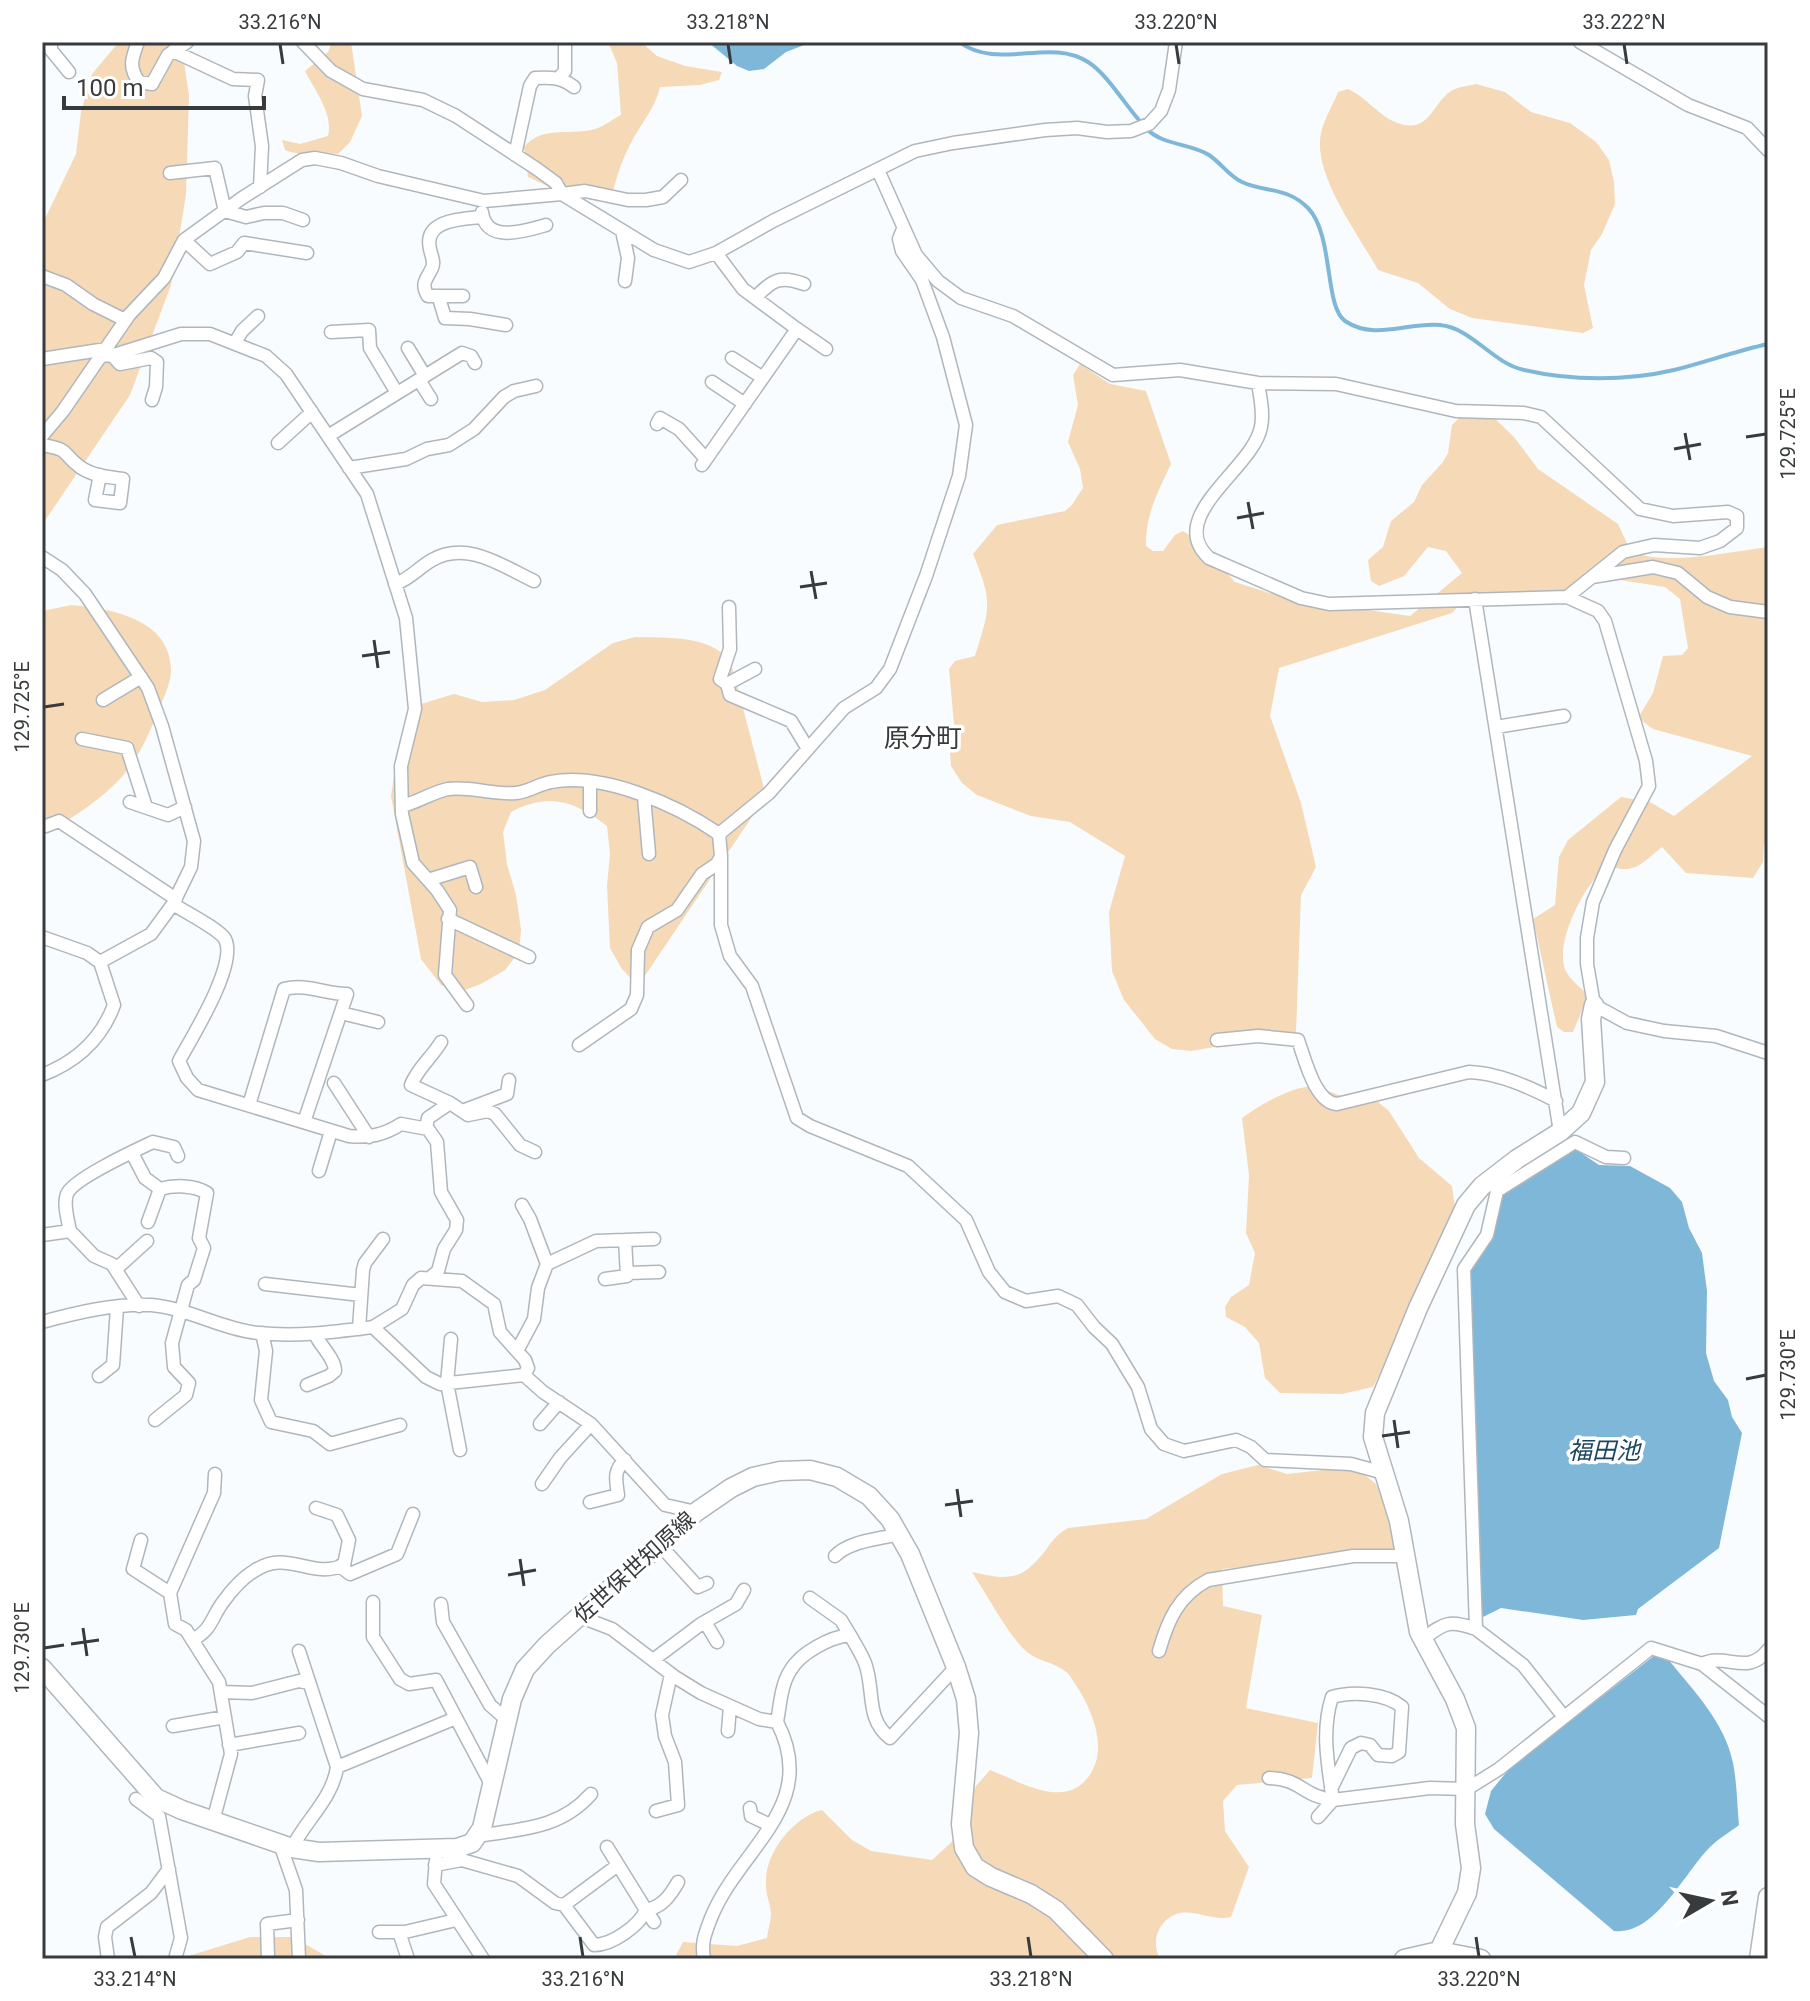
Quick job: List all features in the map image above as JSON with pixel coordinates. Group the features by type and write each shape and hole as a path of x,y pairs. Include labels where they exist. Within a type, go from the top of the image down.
{"main road":[{"path":"1435,1955 1467,1893 1471,1868 1465,1824 1466,1728 1455,1699 1423,1639 1399,1521 1373,1437 1375,1413 1418,1308 1466,1205 1482,1186 1560,1132 1581,1113 1595,1082 1591,1019 1594,1005"},
{"name":"佐世保世知原線","path":"477,1836 482,1828 512,1699 525,1669 578,1616 696,1512 753,1477 780,1471 810,1470 837,1477 869,1496 890,1519 910,1554 966,1699 969,1733 961,1824 964,1848 975,1867 1031,1894 1056,1910 1104,1959"},
{"path":"42,1668 156,1798 159,1807 213,1821 286,1846 319,1852 437,1857 472,1843 477,1836"},
{"path":"1759,1959 1768,1897"},
{"path":"1404,1959 1435,1955 1481,1959"}],"street":[{"path":"51,42 51,50 69,72"},
{"path":"138,42 130,62 133,74 139,82 152,84 168,55 187,42"},
{"path":"303,42 331,71 363,89 423,100 456,116 556,183 562,194 654,250 689,262 716,253 773,221 915,151 1045,130 1077,128 1107,132 1136,129 1149,124 1161,111 1169,90 1176,42"},
{"path":"558,79 565,71 565,42"},
{"path":"1580,42 1688,105 1747,128 1768,150"},
{"path":"173,51 233,79 258,80 255,96 262,146 260,187"},
{"path":"515,155 530,86 535,78 558,79 574,87"},
{"path":"42,436 107,353 125,320 164,278 184,240 302,160 315,158 481,201 585,191 628,200 646,200 663,197 681,180"},
{"path":"170,173 215,168 225,211"},
{"path":"878,170 916,255 938,281 961,298 1013,316 1113,375 1180,370 1258,383 1336,384 1456,411 1524,413 1541,417 1640,509 1673,516 1728,512 1737,516 1737,528 1720,541 1700,548 1654,545 1623,552 1567,597"},
{"path":"370,173 370,188"},
{"path":"481,201 482,217 490,229 517,233 546,225"},
{"path":"225,211 246,217 283,213 303,220"},
{"path":"463,296 428,296 424,290 427,273 433,267 428,245 431,235 447,221 482,217"},
{"path":"719,834 769,793 844,708 876,688 890,669 926,576 959,476 966,425 943,337 922,280 902,251 899,239 903,229"},
{"path":"622,231 628,258 625,281"},
{"path":"184,240 210,264 237,252 244,243 307,253"},
{"path":"716,253 743,289 826,349"},
{"path":"42,276 66,285 93,304 125,320"},
{"path":"755,298 767,285 778,280 789,279 804,284"},
{"path":"439,298 445,318 506,325"},
{"path":"235,343 242,331 258,316"},
{"path":"657,424 660,418 679,429 704,462 797,329"},
{"path":"331,332 369,330 370,348 397,393"},
{"path":"42,359 107,353 181,334 210,334 235,343 266,356 286,374 367,494 406,618 415,709 401,766 402,806 413,863 450,910 445,975 467,1005"},
{"path":"408,348 431,399"},
{"path":"107,353 120,364 151,358 157,362 152,400"},
{"path":"328,436 462,353 471,356 475,363"},
{"path":"732,358 763,378"},
{"path":"712,382 745,404"},
{"path":"1258,383 1261,429 1251,448 1198,517 1195,533 1198,548 1209,558 1301,598 1329,604 1567,597 1598,611 1605,621 1646,761 1649,786 1615,850 1593,902 1587,951 1594,1005 1627,1023 1664,1031 1716,1036 1768,1053"},
{"path":"349,468 406,459 427,449 449,445 474,429 504,397 514,391 536,386"},
{"path":"278,443 312,412"},
{"path":"42,445 63,449 78,466 100,475"},
{"path":"395,584 405,581 430,561 449,552 465,551 534,581"},
{"path":"42,557 62,570 85,594 148,688 162,726 194,841 191,867 174,901 151,934 100,962"},
{"path":"1589,578 1653,567 1678,573 1707,597 1730,607 1768,612"},
{"path":"1475,599 1560,1132"},
{"path":"729,607 730,649 720,679 727,684 730,695 791,721 808,749"},
{"path":"727,684 755,669"},
{"path":"103,700 141,677"},
{"path":"1496,727 1564,716"},
{"path":"82,739 127,748 146,807"},
{"path":"402,806 444,790 469,788 502,794 522,792 550,782 590,782 674,807 719,834"},
{"path":"590,782 590,811"},
{"path":"644,797 649,854"},
{"path":"130,802 168,815 185,807"},
{"path":"46,826 59,821 224,937 229,953 215,992 179,1061 187,1078 198,1090 349,1136 369,1137 387,1133 401,1124 426,1128 437,1142 441,1192 457,1220 456,1230 444,1249 438,1271 431,1277"},
{"path":"719,834 721,925 730,956 752,986 797,1118 908,1166 966,1220 989,1272 1005,1292 1026,1301 1058,1296 1077,1305 1112,1344 1138,1387 1151,1429 1164,1444 1184,1451 1236,1440 1251,1447 1265,1460 1351,1464 1384,1473"},
{"path":"579,1045 631,1009 637,995 638,950 648,927 677,910 702,874 717,864 721,856"},
{"path":"428,880 470,867 476,887"},
{"path":"448,919 529,957"},
{"path":"42,937 69,945 100,962 114,1005 95,1041 64,1067 42,1075"},
{"path":"249,1105 284,989 299,985 331,994 347,994 304,1122"},
{"path":"341,1013 378,1022"},
{"path":"1217,1040 1258,1036 1298,1040 1320,1097 1328,1104 1469,1072 1485,1073 1556,1101"},
{"path":"441,1042 431,1059 415,1074 411,1085 468,1115 488,1111 495,1114 520,1145 535,1152"},
{"path":"462,1111 507,1094 509,1080"},
{"path":"334,1083 369,1137"},
{"path":"426,1128 428,1118 450,1103"},
{"path":"319,1171 331,1131"},
{"path":"139,1306 112,1264 94,1256 70,1231 65,1198 70,1189 153,1142 174,1147 178,1156"},
{"path":"1476,1629 1464,1269 1487,1235 1497,1191 1575,1142 1606,1157 1624,1158"},
{"path":"132,1153 145,1178 160,1189"},
{"path":"155,1420 186,1395 189,1383 174,1367 172,1343 180,1311 204,1248 199,1238 207,1193 172,1186 160,1189"},
{"path":"148,1222 160,1189"},
{"path":"517,1351 534,1319 538,1288 547,1264 522,1205"},
{"path":"42,1235 70,1231"},
{"path":"359,1329 365,1263 383,1239"},
{"path":"547,1264 596,1241 654,1239"},
{"path":"605,1279 627,1276 625,1240"},
{"path":"116,1269 147,1241"},
{"path":"627,1273 659,1272"},
{"path":"42,1322 150,1305 262,1333 295,1336 359,1329 373,1327 402,1309 413,1285 421,1278 431,1277 462,1281 489,1298 494,1304 500,1332 525,1360 528,1368 524,1375"},
{"path":"265,1284 361,1295"},
{"path":"99,1376 113,1365 117,1308"},
{"path":"373,1327 426,1377 440,1384 524,1375 591,1424 665,1505 696,1512"},
{"path":"262,1333 266,1351 261,1400 271,1422 313,1431 330,1444 400,1425"},
{"path":"307,1385 335,1371 335,1364 320,1346 315,1334"},
{"path":"451,1339 447,1383 460,1450"},
{"path":"540,1424 559,1402"},
{"path":"542,1484 560,1458 591,1424"},
{"path":"590,1502 618,1495 615,1474 617,1467 625,1460"},
{"path":"213,1821 230,1764 221,1692 219,1682 186,1630 175,1624 170,1593 215,1474"},
{"path":"192,1640 204,1634 222,1603 255,1569 291,1561 313,1570 330,1571 344,1565 349,1540 337,1515 316,1508"},
{"path":"340,1566 350,1574 397,1554 413,1514"},
{"path":"835,1556 854,1543 871,1542 898,1534"},
{"path":"141,1540 133,1569 170,1593"},
{"path":"659,1544 698,1587 707,1583"},
{"path":"1159,1651 1167,1624 1179,1603 1195,1587 1208,1580 1353,1556 1406,1556"},
{"path":"653,1660 705,1622 736,1604 744,1590"},
{"path":"810,1598 841,1620 850,1635 866,1664 878,1729 890,1738 956,1667"},
{"path":"373,1602 373,1637 391,1668 409,1684 436,1680 492,1786"},
{"path":"441,1604 443,1622 490,1705 507,1720"},
{"path":"578,1616 612,1629 701,1693 759,1719 777,1722"},
{"path":"705,1622 717,1642"},
{"path":"1423,1639 1446,1623 1476,1629 1523,1665 1564,1717"},
{"path":"704,1959 702,1941 717,1903 782,1807 791,1781 788,1742 777,1722 789,1671 801,1658 837,1636 850,1635"},
{"path":"1269,1778 1298,1783 1316,1798 1332,1794 1430,1788 1467,1789 1499,1769 1651,1648 1702,1664 1768,1716"},
{"path":"1702,1664 1711,1659 1745,1664 1760,1660 1768,1650"},
{"path":"299,1651 337,1767 322,1804 286,1846 296,1890 299,1959"},
{"path":"656,1811 678,1805 675,1762 665,1736 662,1715 671,1674"},
{"path":"221,1692 252,1693 299,1681 309,1683"},
{"path":"1318,1817 1332,1794 1351,1748 1361,1743 1370,1745 1378,1755 1392,1756 1399,1752 1402,1707 1394,1701 1346,1692 1332,1697 1326,1714 1326,1751 1332,1794"},
{"path":"728,1731 730,1706"},
{"path":"173,1726 225,1717"},
{"path":"337,1767 456,1718"},
{"path":"229,1745 299,1733"},
{"path":"477,1836 547,1825 576,1811 591,1794"},
{"path":"136,1799 159,1807 181,1938 175,1959"},
{"path":"750,1808 751,1816 770,1825"},
{"path":"607,1847 654,1922"},
{"path":"483,1959 434,1884 437,1857 462,1860 518,1876 555,1903 564,1905 594,1945 629,1930 642,1919 646,1910"},
{"path":"564,1905 618,1865"},
{"path":"108,1959 107,1927 121,1913 151,1893 169,1869"},
{"path":"646,1910 656,1908 670,1896 678,1882"},
{"path":"268,1959 267,1924 298,1920"},
{"path":"379,1932 399,1932 456,1920"},
{"path":"399,1932 407,1956"},
{"path":"591,1959 600,1945"}],"shaded area":[{"path":"119,42 181,42 189,95 186,195 171,285 130,395 42,525 42,225 76,154 81,112 92,74"},
{"path":"332,42 351,42 362,116 350,142 338,154 305,154 285,150 282,140 300,144 328,136 326,111 305,71 328,52"},
{"path":"608,42 641,42 657,56 685,66 722,72 719,80 700,85 660,87 652,108 626,153 612,195 554,189 528,177 524,147 532,140 549,133 598,128 621,115 617,63"},
{"path":"1476,84 1505,92 1531,112 1570,123 1596,142 1609,160 1615,204 1591,250 1584,285 1593,328 1583,333 1472,318 1450,309 1418,283 1378,270 1330,185 1323,167 1321,133 1338,92 1348,89 1389,119 1416,125 1429,117 1451,91"},
{"path":"1080,364 1110,384 1146,391 1171,464 1150,514 1146,546 1153,551 1163,551 1175,535 1183,531 1198,541 1235,582 1285,598 1410,616 1462,573 1446,551 1428,547 1404,576 1379,586 1371,581 1368,560 1383,547 1391,521 1414,502 1422,485 1443,462 1448,453 1452,425 1465,412 1486,410 1514,437 1538,469 1618,524 1631,552 1680,558 1768,547 1768,838 1764,844 1763,862 1753,878 1686,873 1662,847 1632,868 1608,866 1581,900 1563,948 1567,973 1591,1002 1583,1008 1573,1032 1564,1032 1557,1027 1533,919 1555,905 1559,857 1568,840 1621,797 1650,802 1674,816 1752,756 1653,729 1638,718 1653,693 1663,656 1682,655 1688,648 1680,599 1665,587 1607,578 1590,583 1575,593 1490,593 1465,599 1452,613 1279,668 1270,716 1301,803 1316,867 1301,895 1296,1033 1191,1051 1172,1049 1155,1039 1124,1000 1112,971 1109,912 1125,856 1070,822 1031,816 977,795 962,783 951,766 954,724 949,669 955,661 975,656 986,615 984,583 973,554 997,525 1065,511 1083,488 1080,469 1068,442 1078,405 1073,375"},
{"path":"72,605 119,614 149,627 168,651 171,673 149,732 124,775 91,804 42,835 42,611"},
{"path":"635,637 704,643 724,656 733,670 766,796 638,986 622,969 610,948 607,826 584,810 561,802 538,802 511,812 503,832 521,930 519,952 505,970 481,984 462,991 441,985 421,959 391,796 397,756 406,726 421,704 454,694 482,702 514,700 545,690 613,643"},
{"path":"1313,1086 1342,1096 1362,1094 1372,1097 1389,1111 1419,1158 1452,1186 1457,1222 1373,1387 1342,1394 1280,1393 1265,1378 1259,1343 1245,1327 1226,1317 1225,1307 1231,1297 1249,1285 1255,1253 1246,1233 1249,1175 1242,1118 1285,1093"},
{"path":"1258,1465 1287,1474 1341,1468 1361,1472 1376,1484 1398,1536 1399,1552 1222,1569 1223,1606 1262,1615 1246,1708 1318,1723 1312,1778 1237,1785 1223,1801 1225,1831 1249,1867 1231,1917 1218,1918 1186,1912 1173,1916 1158,1931 1156,1945 1160,1959 674,1959 683,1942 737,1946 767,1938 771,1913 766,1881 771,1858 792,1828 812,1814 822,1810 852,1840 871,1851 932,1860 955,1839 976,1786 990,1770 1042,1790 1068,1791 1079,1786 1089,1776 1098,1753 1096,1729 1088,1706 1066,1672 1031,1655 1019,1644 972,1572 1013,1576 1029,1568 1068,1528 1146,1519 1222,1474"},
{"path":"250,1937 293,1937 331,1959 179,1959"}],"water":[{"path":"708,42 812,42 786,52 764,69 749,71 737,66"},
{"name":"福田池","path":"1574,1148 1599,1165 1630,1166 1670,1188 1682,1202 1689,1228 1702,1253 1707,1291 1706,1353 1714,1381 1728,1400 1732,1417 1742,1433 1719,1548 1638,1609 1636,1615 1583,1620 1501,1608 1479,1619 1469,1271 1494,1235 1501,1192"},
{"path":"1655,1655 1667,1658 1723,1734 1733,1763 1739,1825 1709,1848 1655,1914 1629,1930 1614,1931 1494,1829 1485,1814 1491,1791 1509,1769"}],"waterway":[{"path":"959,42 991,54 1057,52 1073,55 1096,68 1154,135 1209,155 1242,182 1284,193 1300,201 1316,220 1322,235 1338,313 1356,327 1380,330 1440,325 1462,332 1513,366 1542,374 1580,378 1656,374 1768,344"}],"district":[{"name":"原分町","path":"923,738"}]}
